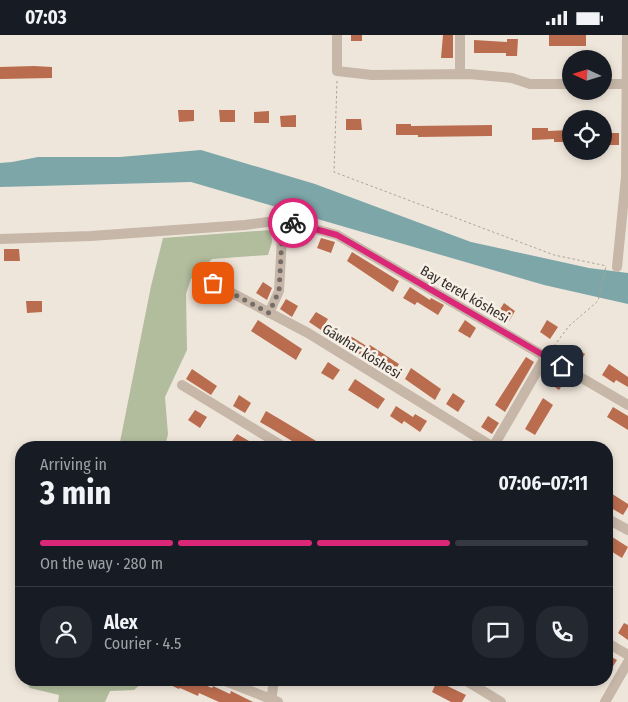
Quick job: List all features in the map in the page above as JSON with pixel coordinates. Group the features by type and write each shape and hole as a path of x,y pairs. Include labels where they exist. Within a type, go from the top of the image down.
{"street":[{"path":"337,35 337,71 372,75 460,74 512,78 530,84 562,84"},
{"path":"460,35 460,74"},
{"path":"617,267 626,177 627,35"},
{"path":"612,84 627,84"},
{"path":"0,239 91,236 245,225 283,220 279,291 269,313"},
{"name":"Bay terek kóshesi","path":"283,220 337,235 628,405"},
{"name":"Gáwhar kóshesi","path":"213,283 308,333 483,441"},
{"path":"496,441 546,356"},
{"path":"182,385 274,441"},
{"path":"613,522 628,530"},
{"path":"613,646 628,655"},
{"path":"605,702 628,662"},
{"path":"237,686 273,701 274,686"},
{"path":"475,686 501,702"}],"path":[{"path":"337,71 334,172 554,255 617,267"},
{"path":"546,356 569,326 598,301 606,266"}],"green space":[{"path":"271,230 272,242 268,255 212,259 191,279 186,294 187,350 165,397 168,434 166,441 120,441 151,286 163,238"},
{"path":"28,686 138,686 134,690 110,691 105,702 58,702 59,695"}],"water":[{"path":"201,150 315,184 471,242 589,268 628,273 628,304 544,285 191,182 0,187 0,163 38,157 120,157"}],"building":[{"path":"351,35 362,35 362,41 351,41"},
{"path":"443,35 453,35 453,58 441,58"},
{"path":"549,35 586,35 586,46 549,46"},
{"path":"507,39 518,39 517,56 506,56 506,53 474,53 474,40 507,42"},
{"path":"0,67 52,67 52,78 0,79"},
{"path":"178,110 194,110 194,121 179,122"},
{"path":"219,110 235,110 235,122 220,122"},
{"path":"269,111 269,123 254,123 254,112"},
{"path":"296,115 296,127 281,127 280,116"},
{"path":"346,119 361,119 362,130 346,130"},
{"path":"396,124 411,124 411,126 492,125 492,136 418,137 418,135 396,135"},
{"path":"532,128 548,128 548,131 562,130 562,142 554,142 554,139 532,140"},
{"path":"612,133 619,133 619,145 612,145"},
{"path":"321,238 335,242 331,253 317,248"},
{"path":"4,249 19,249 20,261 4,261"},
{"path":"352,252 399,281 393,292 347,261"},
{"path":"263,282 272,288 267,300 256,293"},
{"path":"410,287 430,300 431,298 444,305 438,315 417,302 415,305 403,298"},
{"path":"286,299 298,306 292,317 280,309"},
{"path":"26,301 42,301 42,312 27,313"},
{"path":"504,303 515,311 509,321 497,314"},
{"path":"316,312 328,319 321,330 309,322"},
{"path":"258,320 302,349 296,360 251,331"},
{"path":"465,320 476,328 470,338 458,331"},
{"path":"547,320 558,327 550,339 540,332"},
{"path":"349,335 368,347 370,345 399,364 392,375 355,351 354,353 342,345"},
{"path":"573,346 585,354 579,364 567,357"},
{"path":"526,357 534,362 505,412 495,405"},
{"path":"328,362 340,370 333,380 321,373"},
{"path":"609,364 628,377 628,387 616,380 614,383 602,375"},
{"path":"411,368 441,389 435,400 405,379"},
{"path":"192,369 217,386 211,395 186,379"},
{"path":"557,371 567,378 559,390 549,383"},
{"path":"355,379 385,399 378,409 348,390"},
{"path":"453,393 465,401 458,412 446,404"},
{"path":"239,395 251,403 245,413 233,406"},
{"path":"543,398 553,405 535,435 525,429"},
{"path":"396,406 413,417 415,414 427,421 420,432 404,421 402,424 390,416"},
{"path":"613,407 628,416 628,430 607,417"},
{"path":"195,410 207,417 200,428 188,420"},
{"path":"266,411 316,441 292,441 260,422"},
{"path":"488,416 499,423 492,434 481,427"},
{"path":"237,434 249,441 232,441"},
{"path":"613,494 628,504 623,515 613,509"},
{"path":"613,537 628,547 622,558 613,552"},
{"path":"624,623 628,625 628,640 618,633"},
{"path":"613,658 617,660 613,666"},
{"path":"172,686 208,686 212,688 213,686 230,694 231,691 253,702 219,702 199,693 198,696"},
{"path":"435,686 447,686 466,695 462,702 451,702 432,692"}],"way so far":[{"path":"213,283 269,313 279,291 283,220 293,223"}],"route":[{"path":"293,223 337,235 562,366"}]}
